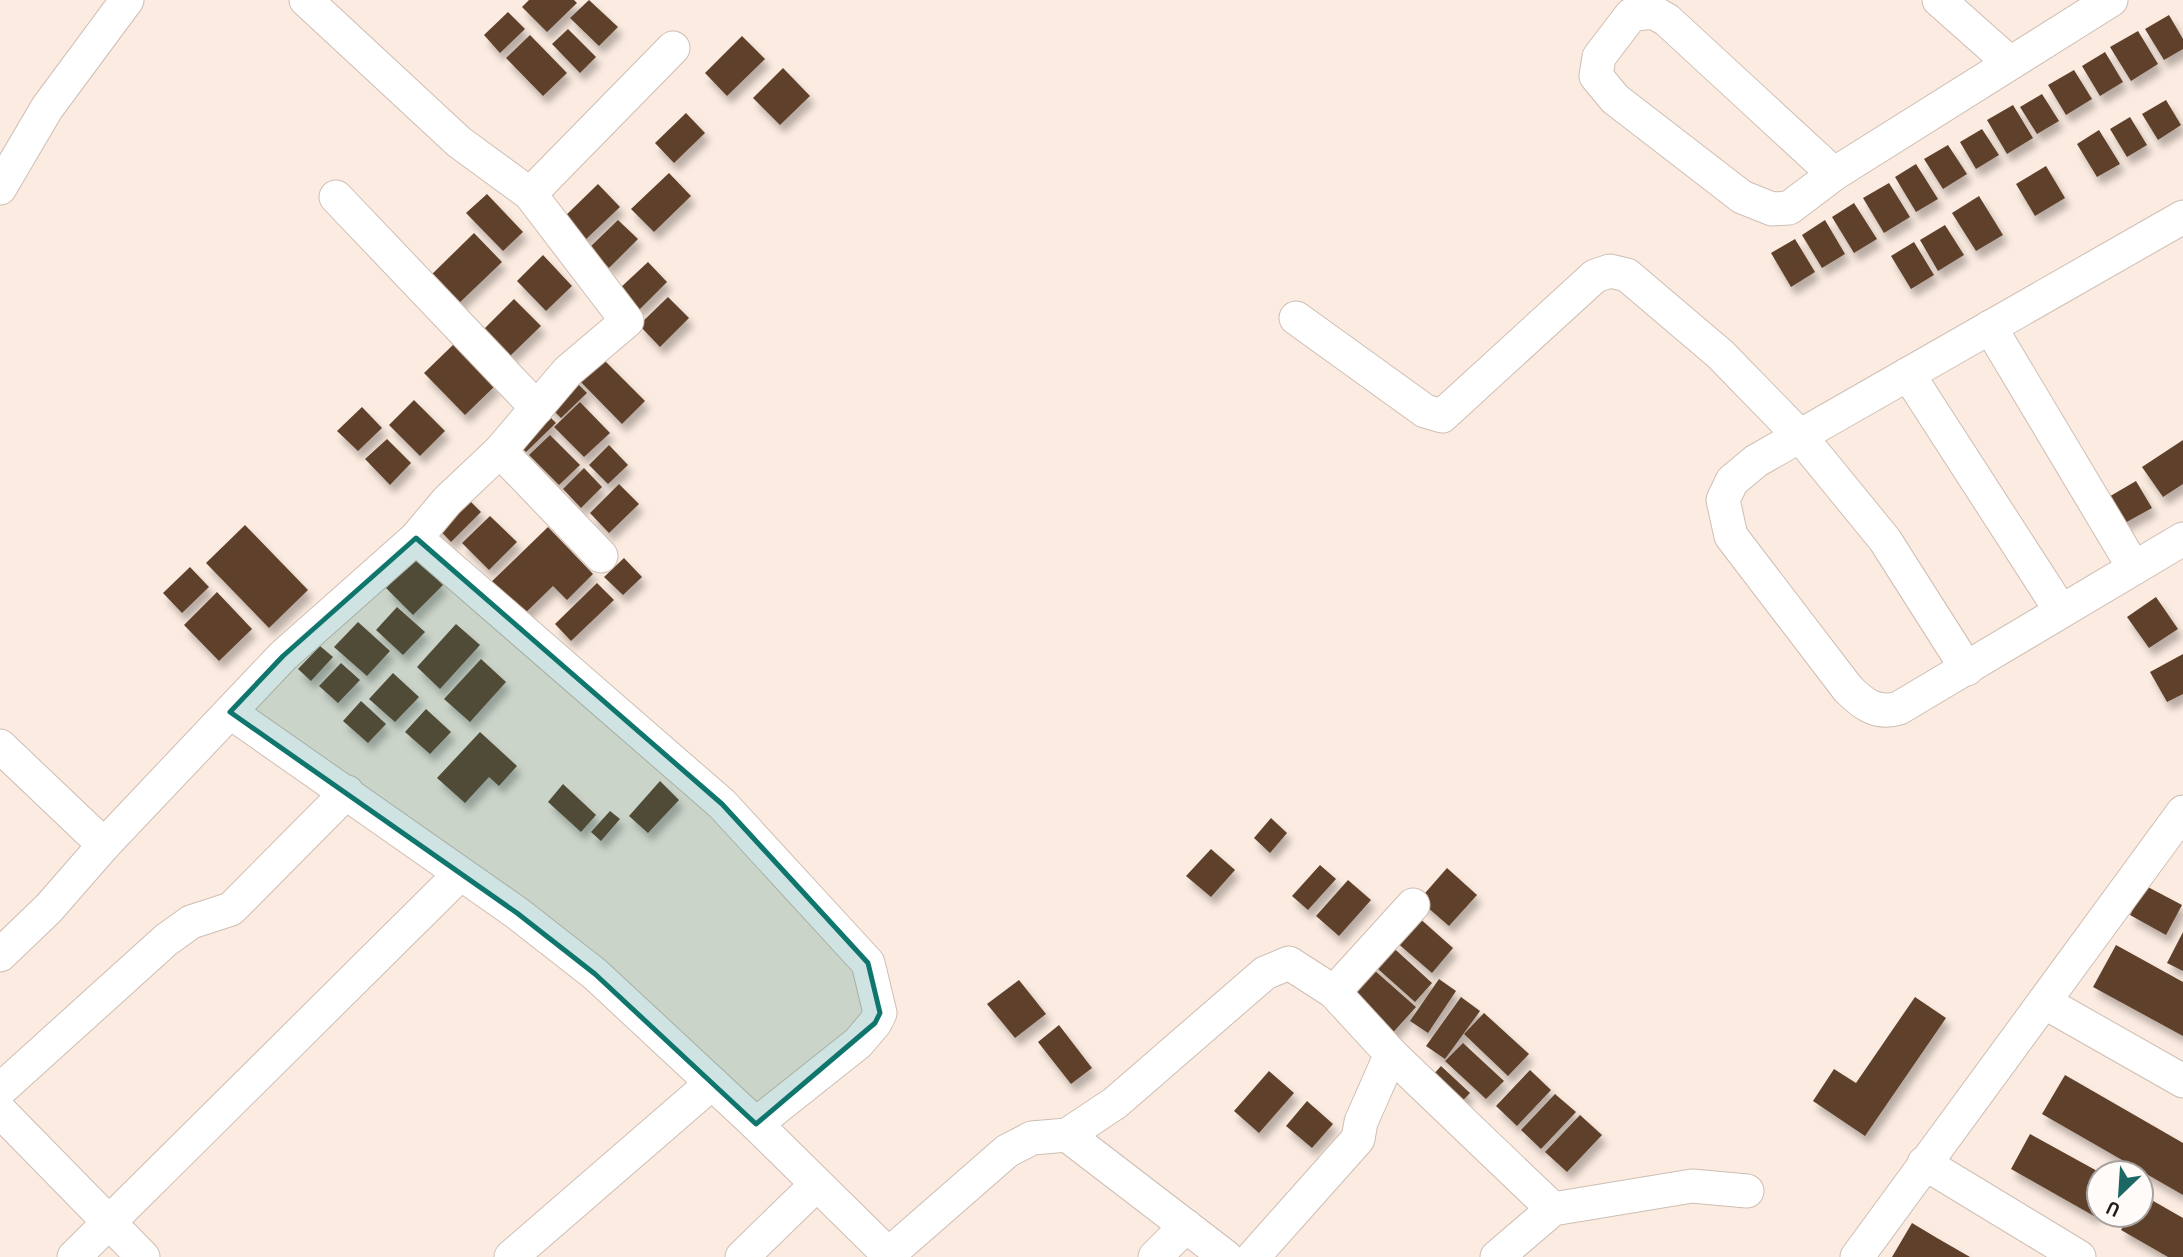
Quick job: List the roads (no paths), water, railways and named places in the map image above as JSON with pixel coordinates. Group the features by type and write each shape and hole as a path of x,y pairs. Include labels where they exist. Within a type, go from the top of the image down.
{"street":[{"path":"0,188 47,108 127,0"},
{"path":"0,955 49,908 104,845 283,656 416,538 447,501 500,450 568,371 626,321 530,194 459,142 306,0"},
{"path":"1939,0 2009,62"},
{"path":"1834,174 1667,20 1653,12 1631,15 1599,57 1596,76 1615,99 1742,197 1772,209 1789,208 1834,174 2111,0"},
{"path":"530,194 673,48"},
{"path":"336,197 537,408"},
{"path":"2183,217 1756,461 1732,481 1723,500 1731,536 1862,703 1878,710 1899,708 2183,539"},
{"path":"1296,318 1425,411 1442,416 1595,275 1617,272 1645,287 1720,354 1800,436 1885,540 1967,669"},
{"path":"1990,327 2134,568"},
{"path":"1908,374 2061,611"},
{"path":"500,450 601,556"},
{"path":"416,538 722,804 868,962 880,1013 875,1023 858,1043 756,1124"},
{"path":"230,712 517,913 595,974 756,1124 890,1256 1007,1151 1032,1138 1067,1135 1115,1103 1265,972 1289,962 1334,992 1391,1054 1553,1209"},
{"path":"0,746 104,845"},
{"path":"0,1090 166,940 191,922 236,906 346,792"},
{"path":"1857,1257 2044,1002 2179,827"},
{"path":"74,1257 460,874"},
{"path":"1334,992 1413,905"},
{"path":"2044,1002 2183,1082"},
{"path":"1253,1257 1358,1139 1361,1122 1391,1054"},
{"path":"511,1257 712,1083"},
{"path":"0,1111 143,1257"},
{"path":"1067,1135 1226,1257"},
{"path":"1924,1163 2079,1257"},
{"path":"742,1257 816,1185"},
{"path":"1497,1257 1511,1242 1553,1209 1692,1186 1747,1191"},
{"path":"1154,1257 1186,1226"}]}
